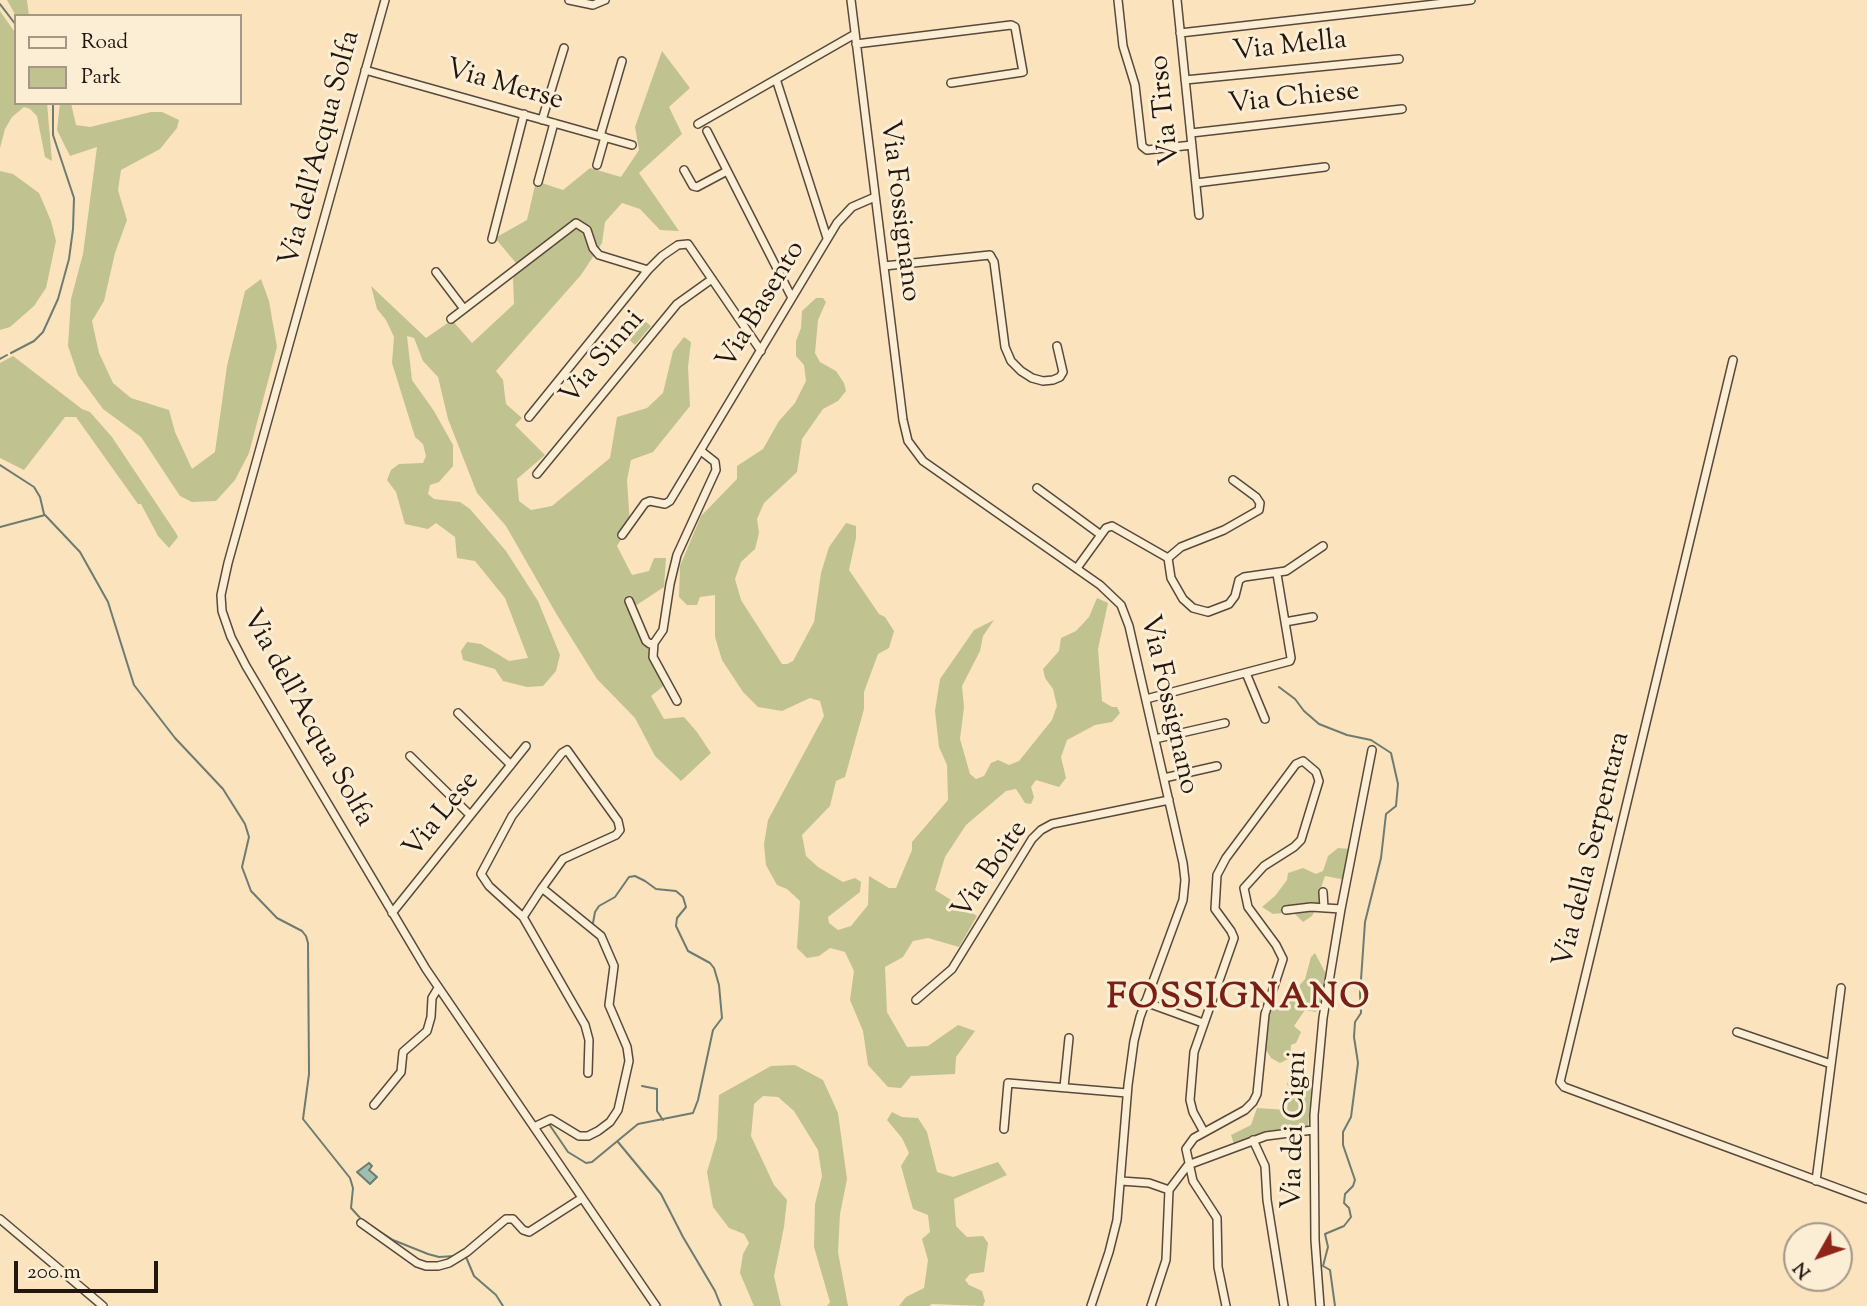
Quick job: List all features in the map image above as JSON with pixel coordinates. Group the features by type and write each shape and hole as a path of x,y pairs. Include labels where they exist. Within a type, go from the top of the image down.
{"street":[{"name":"Via dell'Acqua Solfa","path":"385,0 230,554 221,601 227,628 243,661 438,988 656,1306"},
{"path":"569,0 594,5 605,0"},
{"name":"Via Fossignano","path":"851,0 904,425 911,448 926,463 1077,568 1108,592 1122,607 1129,626 1183,863 1184,893 1134,1041 1114,1236 1091,1306"},
{"path":"1118,0 1123,42 1135,85 1142,146 1149,150 1192,145"},
{"name":"Via Tirso","path":"1177,0 1199,215"},
{"path":"1180,33 1471,0"},
{"path":"856,44 1011,25 1015,27 1024,69 1022,73 951,83"},
{"path":"698,124 855,34"},
{"path":"542,120 564,48"},
{"name":"Via Mella","path":"1185,80 1399,59"},
{"path":"597,165 622,61"},
{"name":"Via Merse","path":"365,70 632,145"},
{"path":"777,82 827,238"},
{"name":"Via Chiese","path":"1191,133 1402,109"},
{"path":"492,239 524,114"},
{"path":"538,182 554,123"},
{"path":"706,131 792,298"},
{"path":"1196,183 1325,167"},
{"path":"684,170 695,187 727,171"},
{"name":"Via Basento","path":"622,535 645,503 669,503 827,238 847,211 875,197"},
{"path":"450,319 575,223 585,228 592,247 598,254 648,270"},
{"name":"Via Sinni","path":"529,417 648,270 662,256 686,243 712,279 687,295 675,307 537,474"},
{"path":"884,266 990,255 994,262 1005,347 1011,360 1032,378 1053,380 1063,372 1057,346"},
{"path":"436,272 464,309"},
{"path":"712,279 761,351"},
{"name":"Via della Serpentara","path":"1733,360 1560,1082 1564,1087 1816,1181"},
{"path":"677,701 653,657 654,643 663,630 671,577 679,550 716,470 715,463 701,451"},
{"path":"1168,558 1181,547 1220,532 1259,510 1257,499 1233,480"},
{"path":"1037,488 1101,535"},
{"path":"1077,568 1107,527 1112,526 1168,558 1172,580 1192,608 1203,611 1218,610 1229,604 1244,577 1289,570 1323,546"},
{"path":"1146,699 1290,661 1276,574"},
{"path":"629,601 647,642 654,643"},
{"path":"1285,622 1313,617"},
{"path":"1246,674 1265,719"},
{"path":"458,713 511,765"},
{"path":"1155,739 1225,723"},
{"name":"Via Lese","path":"392,913 526,746"},
{"path":"523,917 563,859 616,835 620,830 618,821 567,750 512,816 482,870 482,876 485,883 523,917 587,1031 588,1073"},
{"name":"Via dei Cigni","path":"1320,1306 1315,1240 1313,1130 1323,1018 1372,751"},
{"path":"410,756 470,816"},
{"path":"1204,1132 1192,1110 1190,1097 1195,1049 1234,938 1215,909 1217,872 1296,763 1303,761 1316,772 1319,781 1301,840 1294,848 1264,866 1244,888 1247,905 1276,945 1283,960 1265,1014 1257,1094 1245,1110 1192,1139 1186,1152 1194,1183 1216,1216 1219,1271 1226,1306"},
{"path":"1164,778 1217,766"},
{"name":"Via Boite","path":"916,1000 950,972 1032,839 1041,830 1052,824 1169,800"},
{"path":"534,1127 544,1120 552,1119 579,1136 588,1136 598,1131 610,1122 618,1110 629,1061 627,1047 609,1003 614,971 606,944 592,927 542,888"},
{"path":"1323,892 1324,908"},
{"path":"1286,910 1341,909"},
{"path":"374,1105 401,1072 402,1052 427,1031 431,1020 432,998 438,988"},
{"path":"1841,988 1816,1181 1867,1199"},
{"path":"1146,1002 1203,1023"},
{"path":"1737,1032 1831,1064"},
{"path":"1064,1087 1069,1038"},
{"path":"1004,1129 1008,1083 1127,1093"},
{"path":"1151,1306 1167,1254 1169,1190 1188,1165 1253,1140 1283,1132 1313,1130"},
{"path":"1253,1140 1265,1166 1267,1200 1284,1306"},
{"path":"1121,1181 1149,1183 1169,1190"},
{"path":"361,1223 417,1263 438,1266 450,1263 465,1254 506,1219 513,1219 523,1230 529,1232 582,1198"},
{"path":"0,1219 103,1306"}],"green space":[{"path":"7,0 27,0 29,14 15,14"},
{"path":"0,11 14,31 14,105 47,105 52,161 45,157 37,116 24,107 12,117 5,129 0,148"},
{"path":"662,51 690,88 669,107 682,134 639,173 679,231 660,230 640,209 622,203 605,222 602,243 581,275 496,371 503,380 506,404 522,418 515,425 545,455 517,479 519,501 531,510 552,506 610,458 617,417 647,408 663,393 673,351 684,337 691,342 688,367 690,406 653,452 631,460 627,480 630,525 617,546 632,575 649,571 654,558 666,558 664,587 629,610 666,684 651,696 664,719 684,717 711,753 681,781 655,756 635,718 597,679 506,526 477,493 448,419 438,377 423,361 414,338 407,336 412,380 453,445 453,466 439,482 430,485 428,494 434,499 460,502 470,509 506,551 538,601 560,655 556,671 543,686 527,687 503,681 495,669 463,660 461,651 467,642 481,644 509,661 528,658 505,598 475,561 457,558 455,537 436,523 428,529 405,524 396,492 387,480 391,470 399,464 423,463 426,456 423,444 415,437 392,363 394,337 377,309 371,286 426,338 452,320 472,343 514,304 513,277 521,269 495,238 527,220 536,181 563,190 590,168 621,177 639,150 635,127"},
{"path":"60,105 71,105 76,125 90,127 151,112 162,112 179,120 177,128 160,149 121,170 118,190 127,220 115,253 104,301 92,321 99,353 113,383 131,398 169,410 175,432 192,469 215,452 227,366 245,291 261,279 269,301 277,347 249,453 235,480 216,501 192,502 180,496 141,437 103,409 78,375 68,346 71,299 83,254 97,147 70,156 57,130"},
{"path":"0,171 13,174 39,193 56,241 46,288 34,306 10,327 0,330"},
{"path":"816,298 823,298 826,302 818,320 815,353 820,362 836,371 846,391 838,401 823,409 802,439 797,472 764,503 757,519 759,533 755,549 741,562 735,579 741,600 782,664 787,664 793,661 814,622 821,573 829,547 846,523 856,526 849,570 894,631 889,648 878,654 864,692 864,709 845,777 836,781 830,806 802,835 806,856 818,867 843,882 855,878 861,882 860,892 828,917 829,923 838,930 851,926 868,905 869,876 889,888 896,888 912,850 912,842 948,800 947,765 939,747 935,711 940,679 974,630 994,620 983,636 980,651 962,686 964,707 960,739 970,774 976,779 984,776 991,763 998,760 1009,765 1019,761 1052,720 1057,706 1053,689 1045,678 1043,669 1059,651 1061,638 1076,631 1089,617 1097,598 1108,603 1098,649 1102,701 1117,707 1120,713 1112,722 1095,725 1067,740 1061,757 1066,778 1059,787 1036,780 1031,787 1034,797 1031,804 1025,803 1016,789 1006,791 966,825 945,857 935,890 977,916 959,947 928,938 913,941 903,957 885,967 887,1012 907,1047 928,1046 958,1025 975,1031 956,1057 955,1074 911,1076 901,1088 888,1087 868,1065 863,1031 850,1000 854,971 845,952 830,948 819,956 807,958 797,948 800,901 787,889 777,885 766,865 764,844 768,820 824,716 820,701 810,698 782,711 758,707 743,692 722,660 715,637 715,595 700,597 697,605 687,605 679,597 680,566 701,516 737,479 737,466 763,449 779,421 795,403 806,381 804,365 796,356 796,341 801,328 802,311"},
{"path":"641,318 651,326 635,345 626,337"},
{"path":"13,356 82,409 90,412 112,437 176,533 178,537 169,548 158,536 141,504 138,504 76,417 65,417 24,470 0,458 0,363"},
{"path":"1338,848 1351,849 1346,880 1325,876 1320,891 1320,903 1312,916 1303,922 1293,912 1273,914 1262,907 1275,896 1287,880 1288,873 1303,868 1316,874 1323,871 1328,856"},
{"path":"1315,953 1326,974 1322,1008 1315,1012 1305,1010 1294,1026 1301,1032 1296,1043 1291,1045 1290,1058 1280,1063 1271,1058 1264,1047 1268,1011 1294,992 1305,979 1311,957"},
{"path":"795,1065 823,1080 838,1113 847,1179 840,1214 838,1252 848,1306 827,1306 830,1302 814,1247 815,1204 822,1176 818,1150 794,1111 778,1097 763,1096 754,1104 751,1136 774,1185 787,1200 774,1276 781,1306 754,1306 740,1273 743,1254 749,1243 744,1234 729,1228 713,1207 707,1172 717,1138 719,1095 771,1066"},
{"path":"1292,1068 1296,1070 1300,1080 1312,1082 1308,1127 1278,1130 1234,1144 1231,1135 1251,1125 1257,1108 1287,1110 1290,1087 1287,1085"},
{"path":"892,1112 902,1117 918,1118 927,1132 937,1172 953,1177 998,1162 1007,1175 954,1199 956,1226 967,1237 983,1236 988,1243 984,1272 970,1274 965,1280 982,1291 985,1301 983,1306 899,1306 906,1297 924,1288 928,1260 922,1239 930,1232 928,1215 913,1209 901,1166 909,1153 902,1138 887,1120"}],"shaded area":[{"path":"369,1163 372,1166 369,1170 377,1177 370,1184 357,1172"}],"waterway":[{"path":"0,4 14,22"},
{"path":"11,353 34,341 43,332 58,299 69,259 74,198 53,135 53,105"},
{"path":"0,359 7,355"},
{"path":"0,465 34,487 40,497 44,514"},
{"path":"0,527 45,515 80,552 108,602 134,685 175,738 223,789 245,824 249,837 242,867 251,891 277,918 302,931 306,936 309,1074 303,1119 350,1178 353,1188 351,1208 362,1220"},
{"path":"1279,687 1319,724 1347,735 1371,740 1391,753 1398,784 1396,806 1386,814 1381,858 1365,922 1361,1013 1355,1022 1354,1037 1358,1063 1351,1117 1343,1132 1343,1145 1355,1180 1345,1194 1344,1203 1349,1208 1351,1217 1344,1226 1325,1234 1328,1247 1323,1266 1330,1270 1335,1306"},
{"path":"549,1124 568,1152 586,1163 592,1162 638,1124 693,1113 713,1030 722,1018 719,985 714,968 688,951 676,926 677,918 686,907 683,897 676,891 656,889 635,876 629,877 615,897 599,906 593,923"},
{"path":"642,1086 657,1089 657,1111 663,1120"},
{"path":"618,1142 661,1194 721,1306"},
{"path":"370,1225 393,1240 428,1254 439,1257 455,1256"},
{"path":"466,1257 474,1276 496,1295 503,1306"}],"district":[{"name":"FOSSIGNANO","path":"1239,1001"}]}
